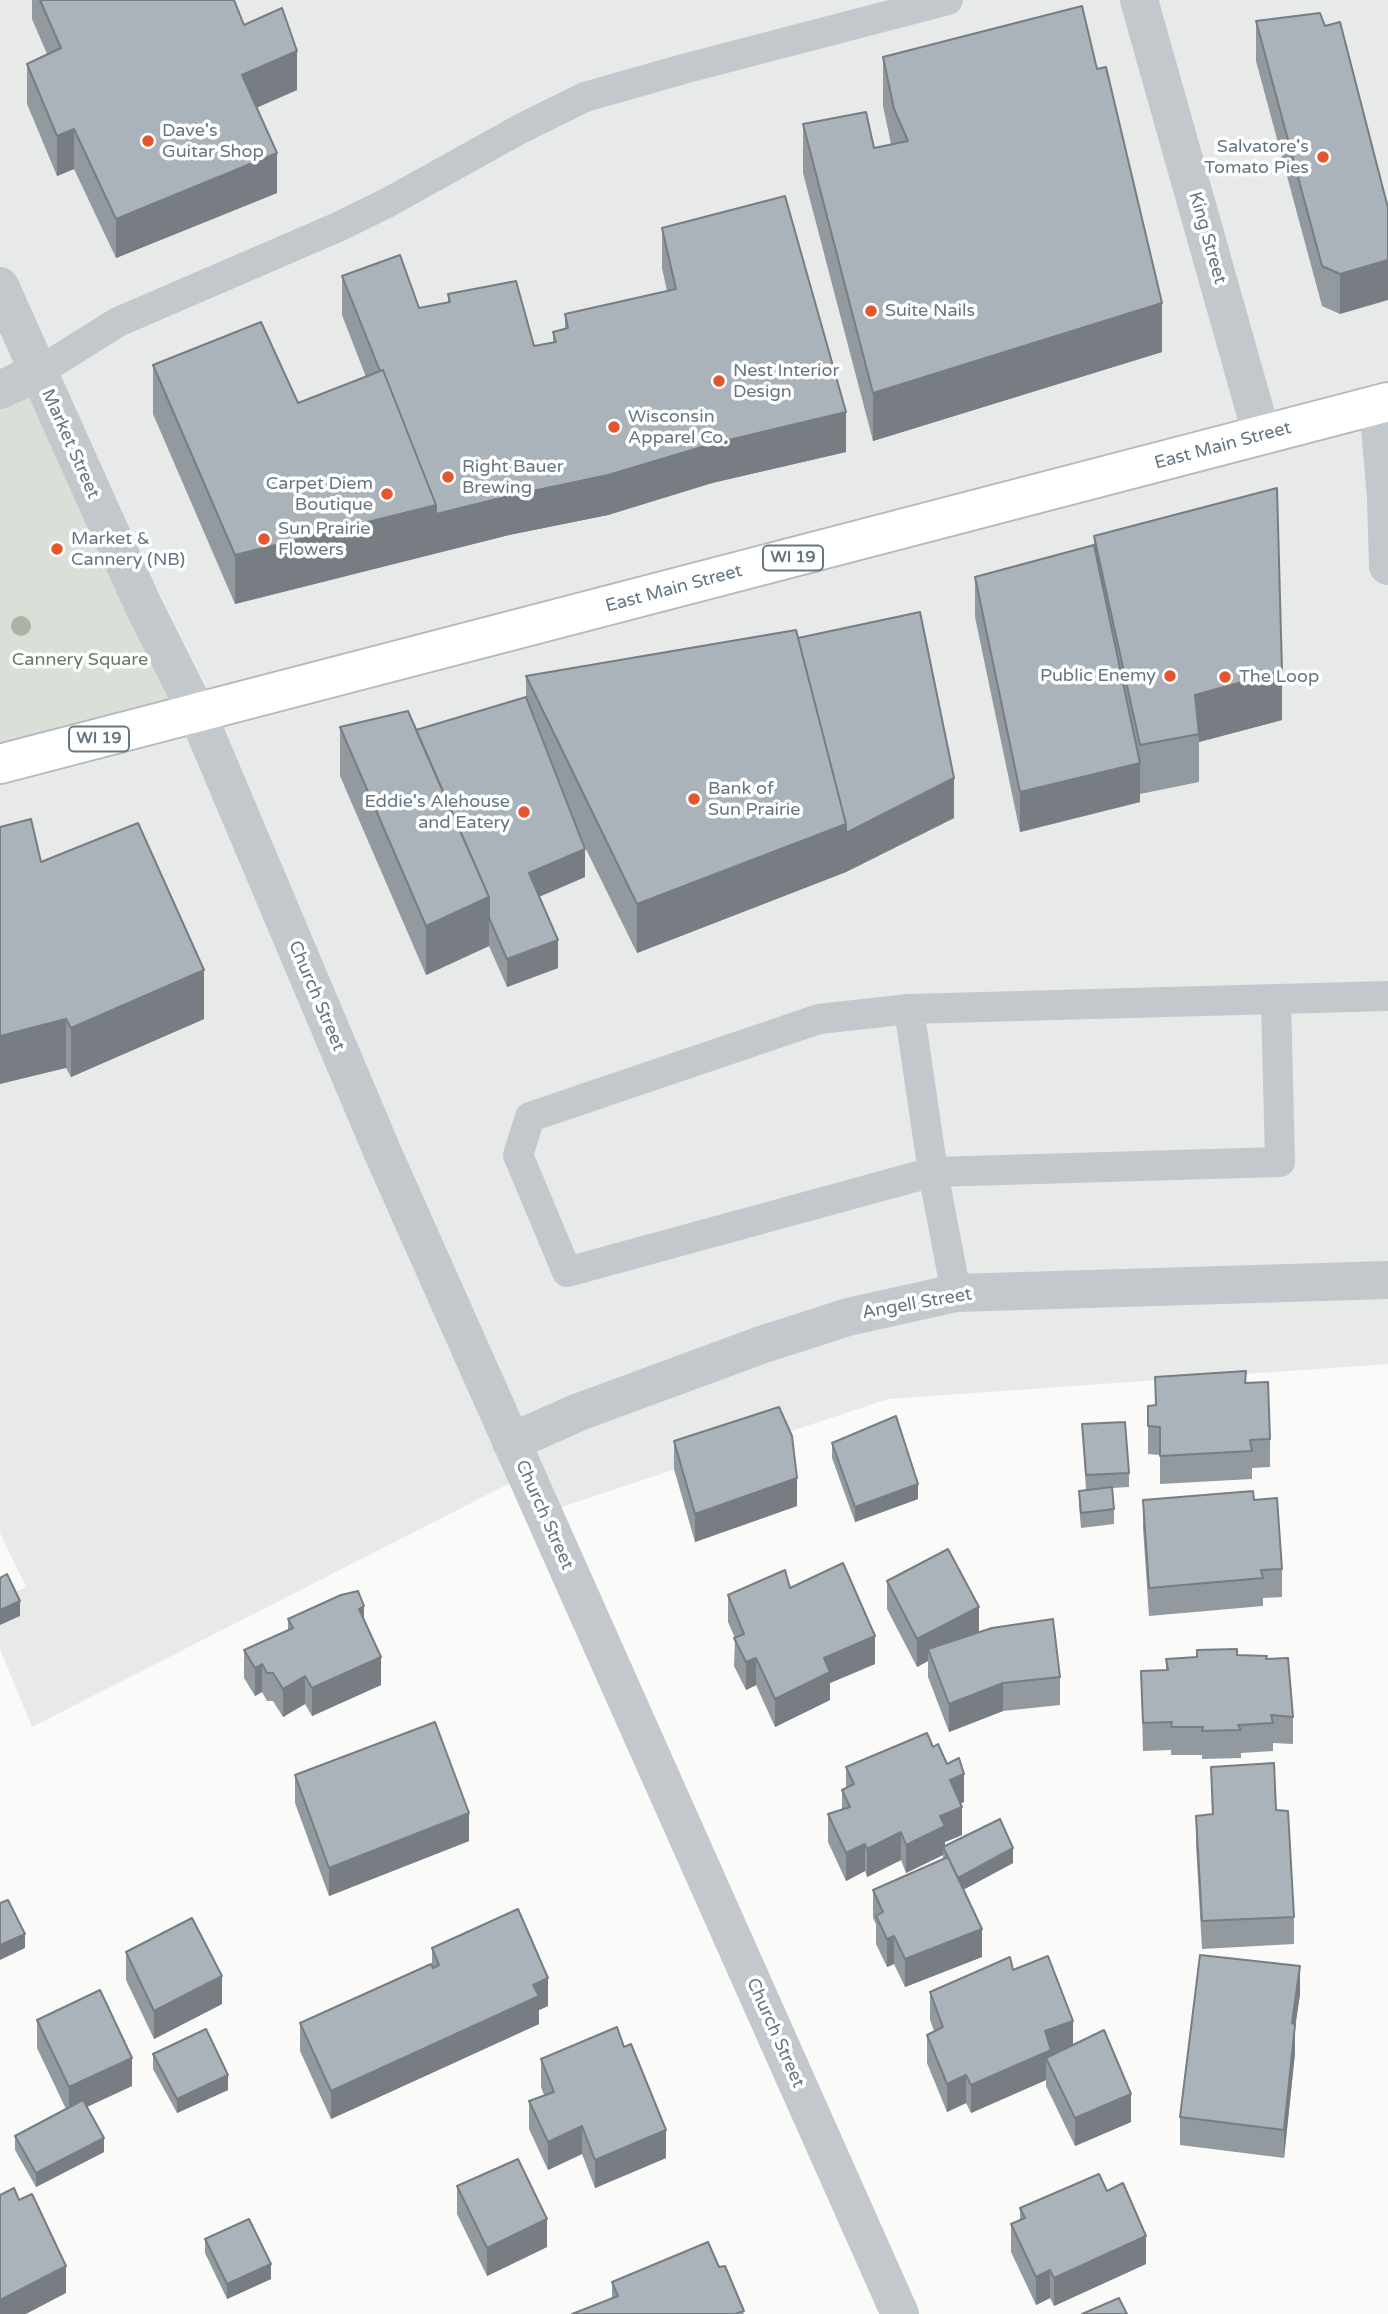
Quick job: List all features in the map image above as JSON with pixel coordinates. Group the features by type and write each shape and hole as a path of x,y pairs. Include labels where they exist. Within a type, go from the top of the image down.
{"main road":[{"name":"East Main Street","path":"0,764 1383,403"}],"street":[{"name":"King Street","path":"1139,0 1262,436"},
{"name":"Market Street","path":"0,286 143,605 197,713"},
{"path":"0,390 38,372"},
{"path":"1383,403 1388,566"},
{"name":"Church Street","path":"197,713 382,1151 900,2314"},
{"name":"Angell Street","path":"511,1442 579,1412 761,1345 848,1317 956,1293 1388,1280"}],"lane":[{"path":"38,372 118,322 338,227 585,97 948,0"},
{"path":"1276,1000 1280,1162 933,1171 567,1272 518,1155 530,1117 819,1019 909,1009 1388,996"},
{"path":"909,1009 933,1171 956,1293"}],"shaded area":[{"path":"0,0 1388,0 1388,1364 888,1399 543,1513 526,1475 32,1727 0,1649 0,1598 26,1587 0,1533"}],"green space":[{"name":"Cannery Square","path":"38,372 197,713 0,764 0,390"}],"building":[{"name":"Dave's Guitar Shop","path":"40,0 234,0 244,25 282,8 297,51 242,75 277,153 116,219 74,129 57,136 27,64 61,48"},
{"path":"1082,6 1097,69 1106,67 1162,303 873,393 803,124 866,112 874,148 908,141 894,109 883,57"},
{"name":"Salvatore's Tomato Pies","path":"1320,13 1325,26 1340,22 1388,208 1388,260 1340,274 1322,266 1256,21"},
{"path":"785,196 846,412 712,444 608,475 436,514 436,505 383,370 380,371 342,276 400,255 419,308 450,302 448,294 516,281 534,346 556,342 553,332 568,328 565,314 676,289 662,228"},
{"path":"261,322 298,403 383,370 436,505 235,555 153,365"},
{"path":"1277,488 1282,671 1195,695 1199,734 1140,745 1094,536"},
{"path":"1094,545 1140,763 1020,792 975,577"},
{"path":"920,612 954,778 846,833 846,824 798,638"},
{"name":"Bank of Sun Prairie","path":"796,630 846,824 637,904 526,676"},
{"path":"526,697 585,849 529,873 558,940 507,959 489,918 489,897 416,730"},
{"path":"408,711 489,897 426,926 340,727"},
{"path":"31,819 41,862 138,823 204,970 71,1028 66,1019 0,1036 0,827"},
{"path":"1246,1371 1245,1383 1268,1382 1270,1439 1250,1440 1252,1451 1160,1456 1160,1427 1148,1426 1148,1406 1156,1405 1155,1377"},
{"path":"779,1407 792,1436 797,1478 695,1514 674,1441"},
{"path":"896,1416 918,1484 855,1507 832,1443"},
{"path":"1125,1422 1129,1473 1086,1475 1082,1424"},
{"path":"1112,1487 1114,1509 1081,1513 1079,1491"},
{"path":"1253,1491 1254,1500 1277,1498 1282,1569 1261,1570 1263,1578 1149,1588 1143,1500"},
{"path":"948,1549 979,1607 917,1639 887,1581"},
{"path":"843,1563 875,1636 824,1658 830,1672 775,1699 756,1658 746,1662 734,1638 744,1634 728,1595 785,1570 790,1588"},
{"path":"7,1574 20,1601 0,1610 0,1578"},
{"path":"358,1591 364,1606 359,1609 381,1657 312,1688 305,1676 283,1689 273,1673 267,1673 262,1664 255,1668 244,1650 293,1628 288,1619 341,1595"},
{"path":"1053,1619 1060,1677 1003,1683 949,1704 928,1649 992,1628"},
{"path":"1237,1649 1237,1655 1267,1656 1266,1659 1288,1658 1293,1717 1271,1715 1273,1723 1238,1725 1241,1730 1202,1731 1203,1727 1171,1727 1172,1722 1143,1723 1141,1671 1168,1670 1166,1659 1197,1657 1197,1650"},
{"path":"435,1722 469,1813 329,1868 295,1775"},
{"path":"927,1733 933,1747 938,1744 947,1764 959,1758 964,1774 950,1780 962,1807 940,1816 945,1826 906,1845 901,1832 867,1849 865,1844 846,1853 828,1814 850,1807 842,1790 854,1784 846,1767"},
{"path":"1274,1763 1276,1810 1288,1811 1294,1917 1202,1921 1196,1816 1213,1814 1211,1767"},
{"path":"1000,1819 1013,1848 958,1878 943,1847"},
{"path":"948,1857 982,1929 905,1959 894,1936 887,1939 876,1916 883,1912 873,1890"},
{"path":"8,1900 25,1934 0,1945 0,1903"},
{"path":"518,1909 548,1978 533,1985 539,1996 331,2091 300,2023 431,1964 433,1968 439,1965 432,1948"},
{"path":"192,1918 222,1976 154,2011 126,1952"},
{"path":"1200,1955 1300,1966 1292,2023 1295,2025 1284,2130 1180,2117"},
{"path":"1048,1956 1073,2021 1045,2031 1051,2050 971,2085 966,2075 947,2084 927,2035 943,2027 930,1992 1010,1957 1013,1970"},
{"path":"100,1990 132,2058 69,2087 37,2020"},
{"path":"617,2027 624,2047 631,2044 666,2130 595,2160 582,2126 548,2142 529,2101 554,2092 541,2059"},
{"path":"206,2029 228,2075 177,2099 153,2054"},
{"path":"1104,2030 1131,2094 1075,2118 1046,2058"},
{"path":"83,2100 104,2138 36,2173 15,2136"},
{"path":"518,2159 547,2219 487,2248 457,2186"},
{"path":"1099,2174 1107,2191 1123,2183 1146,2236 1054,2278 1050,2270 1036,2277 1011,2224 1025,2218 1020,2208"},
{"path":"14,2188 19,2200 32,2194 66,2266 0,2300 0,2195"},
{"path":"249,2219 271,2264 227,2284 205,2239"},
{"path":"708,2242 719,2267 725,2266 744,2311 735,2314 572,2314 618,2296 612,2282"},
{"path":"1119,2298 1127,2314 1082,2314"}],"place":[{"name":"Dave's Guitar Shop","path":"148,141"},
{"name":"Salvatore's Tomato Pies","path":"1323,157"},
{"name":"Suite Nails","path":"871,311"},
{"name":"Nest Interior Design","path":"719,381"},
{"name":"Wisconsin Apparel Co.","path":"614,427"},
{"name":"Right Bauer Brewing","path":"448,477"},
{"name":"Carpet Diem Boutique","path":"387,494"},
{"name":"Sun Prairie Flowers","path":"264,539"},
{"name":"Market & Cannery (NB)","path":"57,549"},
{"name":"Public Enemy","path":"1170,676"},
{"name":"The Loop","path":"1225,677"},
{"name":"Bank of Sun Prairie","path":"694,799"},
{"name":"Eddie's Alehouse and Eatery","path":"524,812"}]}
